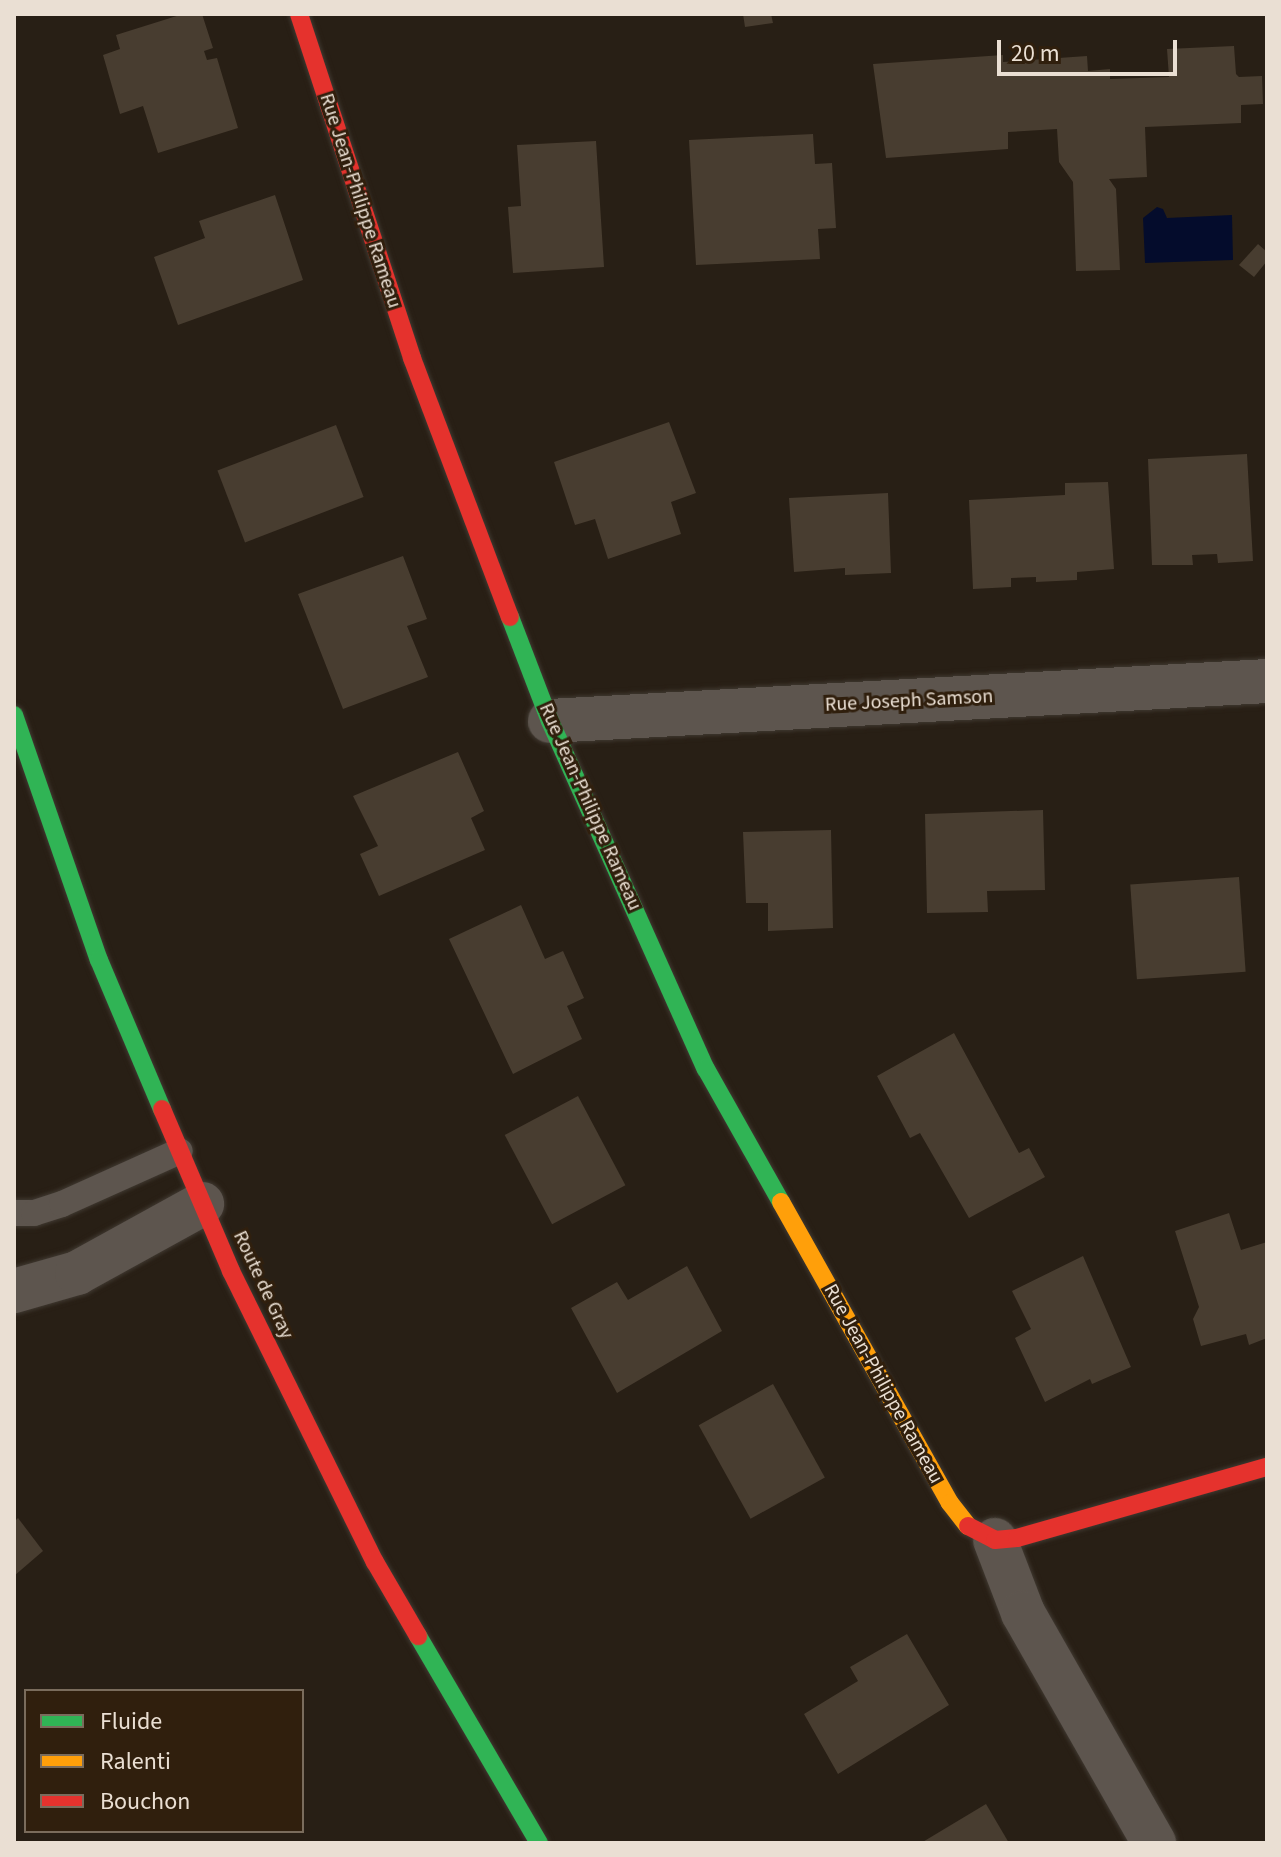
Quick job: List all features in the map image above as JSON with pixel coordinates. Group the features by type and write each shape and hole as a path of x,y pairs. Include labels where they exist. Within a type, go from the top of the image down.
{"street":[{"name":"Rue Jean-Philippe Rameau","path":"299,14 412,358 550,721 706,1069 950,1503 972,1531 995,1540"},
{"name":"Rue Joseph Samson","path":"550,721 1267,681"},
{"name":"Route de Gray","path":"14,715 99,960 231,1271 375,1562 539,1843"},
{"path":"14,1291 77,1273 202,1204"},
{"path":"1154,1843 1023,1613 995,1540 1017,1538 1267,1467"}],"lane":[{"path":"14,1213 34,1213 62,1204 180,1151"}],"water":[{"path":"1157,207 1163,209 1167,218 1232,215 1233,260 1145,263 1143,218"}],"building":[{"path":"183,14 202,14 213,48 204,51 207,60 217,58 238,128 158,153 143,106 120,114 103,55 120,49 116,35"},
{"path":"743,14 771,14 773,23 745,27"},
{"path":"1234,46 1236,74 1239,77 1262,76 1263,104 1241,105 1241,123 1145,127 1147,177 1109,179 1116,189 1120,270 1076,271 1073,182 1059,162 1057,129 1008,132 1008,149 886,158 873,64 1003,55 1003,62 1087,56 1088,71 1110,69 1110,79 1169,77 1167,49"},
{"path":"813,134 815,164 832,163 836,228 818,229 820,259 696,265 689,140"},
{"path":"596,141 604,267 513,273 508,207 521,206 517,145"},
{"path":"275,195 303,280 178,325 154,257 205,238 199,221"},
{"path":"1258,244 1267,252 1267,261 1254,277 1239,265"},
{"path":"669,422 696,493 671,502 681,534 608,559 595,519 575,525 554,462"},
{"path":"336,425 364,497 245,542 217,471"},
{"path":"1247,454 1253,561 1218,563 1217,554 1192,555 1193,565 1152,565 1148,459"},
{"path":"1108,482 1114,569 1077,572 1077,580 1036,582 1036,577 1011,578 1011,587 973,589 969,500 1065,495 1065,483"},
{"path":"888,493 891,573 845,575 845,568 794,572 789,498"},
{"path":"403,556 427,619 407,626 428,677 343,709 298,594"},
{"path":"458,752 484,811 471,818 485,850 379,896 360,854 378,846 353,796"},
{"path":"1043,810 1045,890 987,891 988,912 927,913 925,814"},
{"path":"831,830 833,928 768,931 768,903 746,903 743,832"},
{"path":"1239,877 1246,972 1137,979 1130,885"},
{"path":"521,905 545,959 563,951 584,998 567,1006 582,1039 513,1074 449,939"},
{"path":"954,1033 1019,1153 1029,1148 1045,1177 969,1218 920,1133 910,1138 877,1076"},
{"path":"578,1096 625,1185 552,1224 505,1135"},
{"path":"1229,1213 1241,1250 1267,1242 1267,1338 1249,1345 1246,1334 1201,1346 1193,1319 1199,1307 1175,1231"},
{"path":"1083,1256 1131,1367 1092,1384 1090,1379 1045,1402 1015,1338 1031,1329 1012,1291"},
{"path":"687,1266 722,1331 617,1393 571,1308 617,1282 628,1300"},
{"path":"773,1384 825,1478 751,1519 699,1425"},
{"path":"18,1518 43,1551 14,1576 14,1522"},
{"path":"907,1634 949,1705 838,1774 804,1714 858,1681 850,1667"},
{"path":"986,1804 1009,1843 921,1843"}],"traffic: fast":[{"path":"510,617 550,721 706,1069 781,1202"},
{"path":"14,715 99,960 162,1109"},
{"path":"418,1636 539,1843"}],"traffic: slow":[{"path":"781,1202 950,1503 968,1526"}],"traffic: jam":[{"path":"299,14 412,358 510,617"},
{"path":"162,1109 231,1271 375,1562 418,1636"},
{"path":"968,1526 995,1540 1017,1538 1267,1467"}]}
